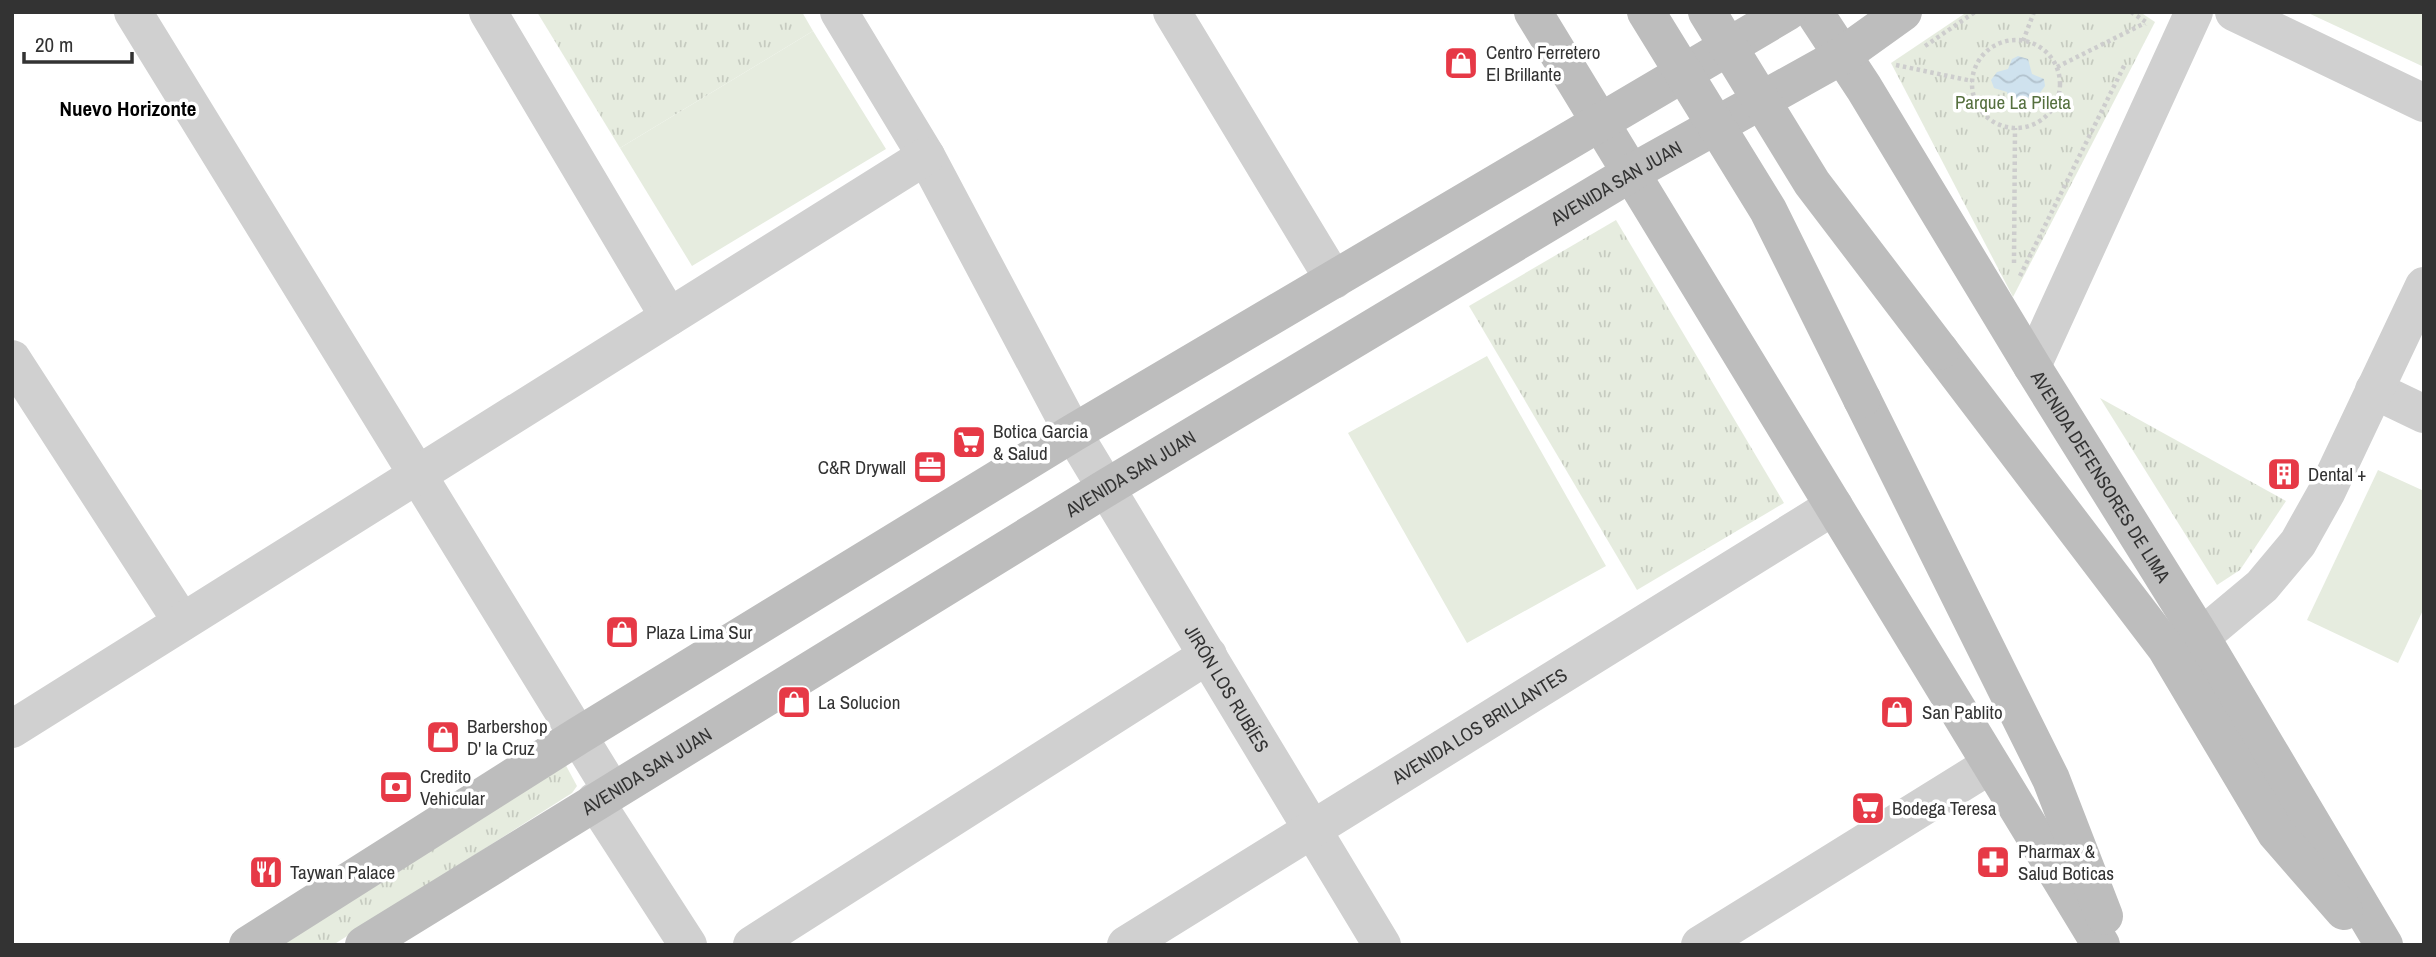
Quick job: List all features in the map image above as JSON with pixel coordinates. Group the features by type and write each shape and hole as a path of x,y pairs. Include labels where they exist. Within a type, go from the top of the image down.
{"main road":[{"path":"1533,12 2101,945"},
{"path":"1646,12 1768,210 2051,779 2115,945"},
{"path":"1707,12 1812,183 2166,648 2276,833 2372,945"},
{"path":"248,945 578,736 1073,433 1787,12"},
{"name":"AVENIDA DEFENSORES DE LIMA","path":"1814,12 2201,638 2384,945"},
{"name":"AVENIDA SAN JUAN","path":"365,945 1106,488 1631,173 1843,55 1903,12"}],"street":[{"path":"134,12 578,736 603,796 688,945"},
{"path":"488,12 669,317"},
{"name":"JIRÓN LOS RUBÍES","path":"839,12 926,156 1073,433 1382,945"},
{"path":"1172,12 1334,279"},
{"path":"2234,12 2424,103"},
{"path":"2032,366 2175,15"},
{"path":"12,729 926,156"},
{"path":"2201,638 2262,586 2298,543 2326,493 2424,286"},
{"path":"12,359 183,622"},
{"path":"2374,390 2424,414"},
{"name":"AVENIDA LOS BRILLANTES","path":"1126,945 1834,506"},
{"path":"752,945 1208,655"},
{"path":"1700,945 1990,765"}],"path":[{"path":"1919,50 1975,12"},
{"path":"2023,41 2034,12"},
{"path":"2131,12 2146,22"},
{"path":"2057,66 2146,22 2175,15"},
{"path":"2140,35 2146,22"},
{"path":"2008,41 2023,41 2037,46 2057,66 2060,88 2053,109 2043,120 2015,128 2001,126 1979,108 1972,81 1976,67 1990,50 2008,41"},
{"path":"1896,65 1907,57"},
{"path":"2015,128 2017,276 2128,59"},
{"path":"1896,65 1972,81"},
{"path":"1896,65 1902,77"}],"green space":[{"path":"537,12 802,12 813,31 620,148"},
{"name":"Parque La Pileta","path":"1967,12 2140,12 2155,22 2013,297 1891,63"},
{"path":"2306,12 2424,12 2424,67"},
{"path":"813,31 886,149 692,266 620,148"},
{"path":"1616,220 1784,503 1637,590 1469,306"},
{"path":"1487,356 1606,566 1467,643 1348,433"},
{"path":"2100,398 2286,501 2240,570 2217,585"},
{"path":"2378,470 2424,491 2424,608 2398,663 2307,620"},
{"path":"563,760 577,786 572,793 333,945 275,945"}],"water":[{"path":"2018,56 2028,59 2032,74 2044,79 2045,86 2039,94 2027,98 2024,107 2011,107 2007,92 1994,88 1991,80 1997,72 2008,69 2012,59"}],"place":[{"name":"Centro Ferretero El Brillante","path":"1461,63"},
{"name":"Botica Garcia & Salud","path":"969,442"},
{"name":"C&R Drywall","path":"930,467"},
{"name":"Dental +","path":"2284,474"},
{"name":"Plaza Lima Sur","path":"622,632"},
{"name":"La Solucion","path":"794,702"},
{"name":"San Pablito","path":"1897,712"},
{"name":"Barbershop D' la Cruz","path":"443,737"},
{"name":"Credito Vehicular","path":"396,787"},
{"name":"Bodega Teresa","path":"1868,808"},
{"name":"Pharmax & Salud Boticas","path":"1993,862"},
{"name":"Taywan Palace","path":"266,872"}],"district":[{"name":"Nuevo Horizonte","path":"128,109"}]}
